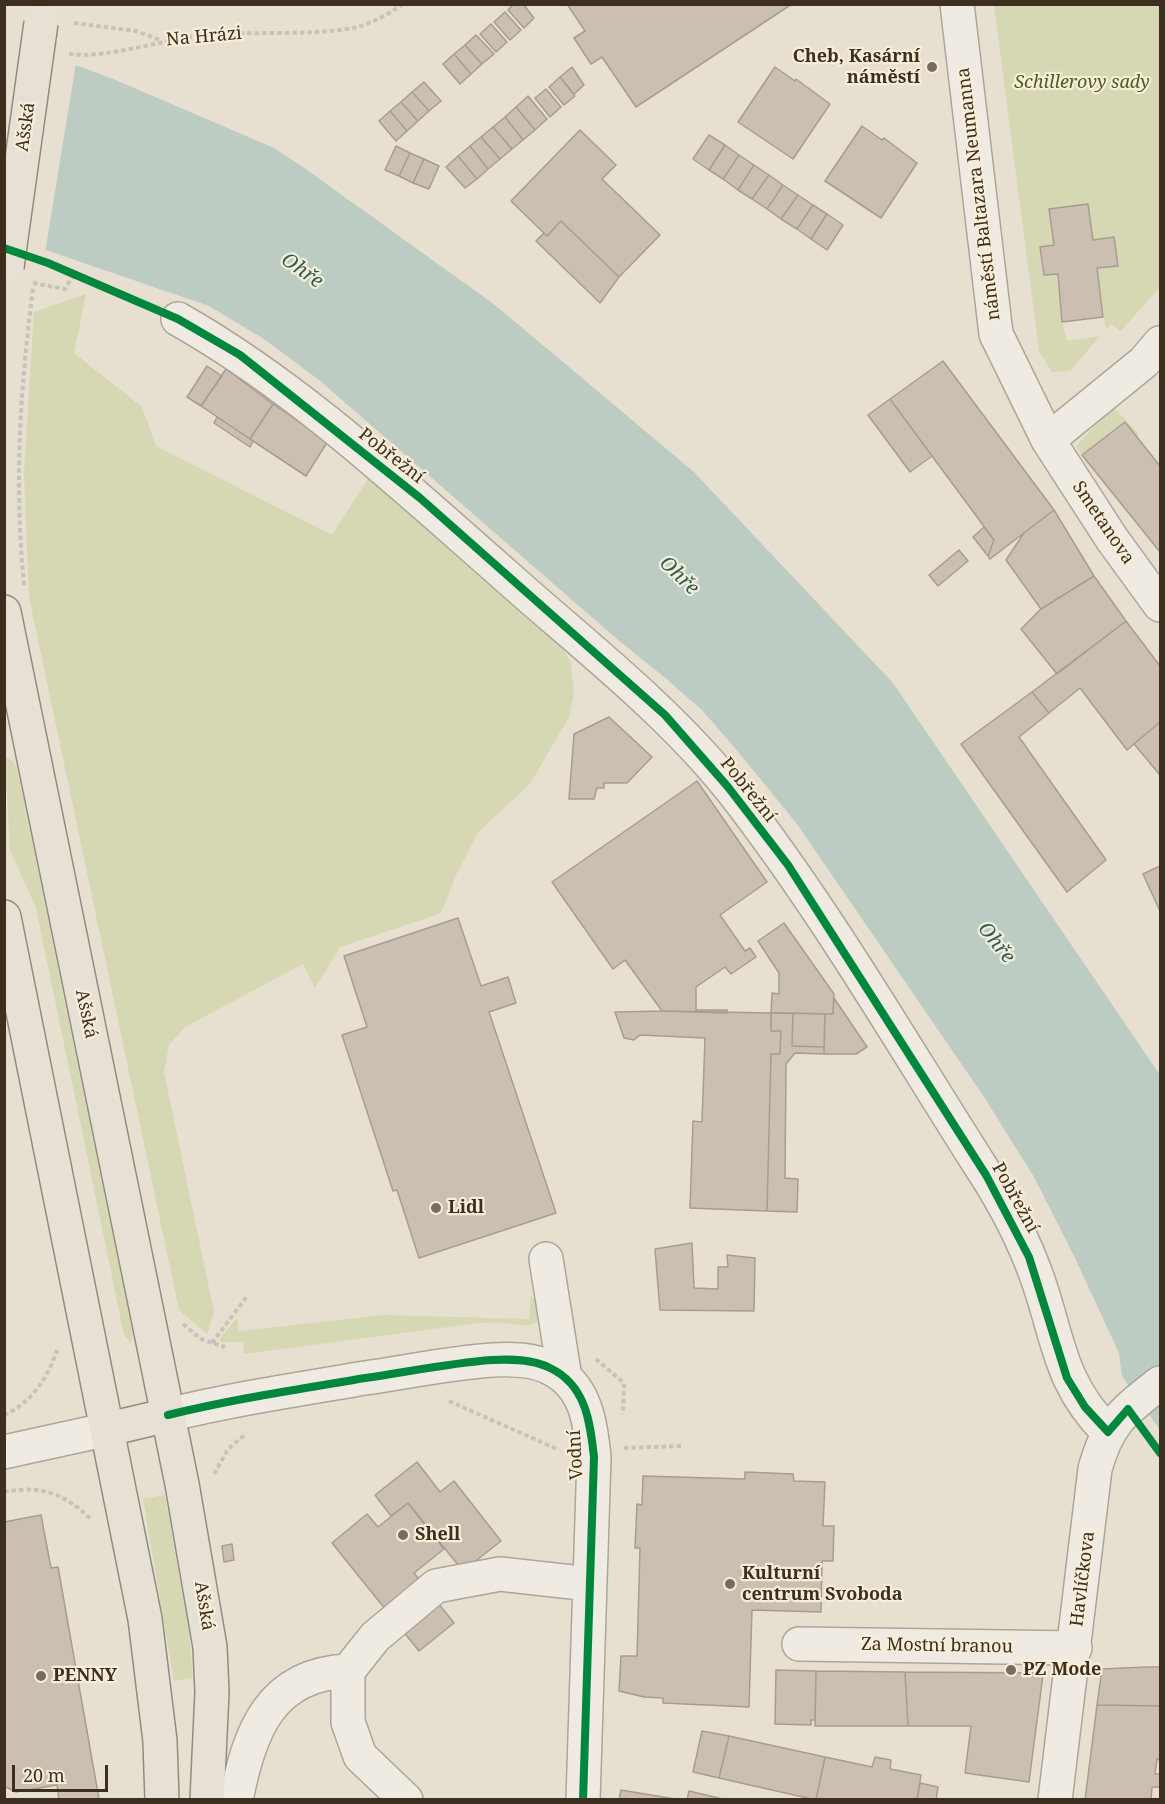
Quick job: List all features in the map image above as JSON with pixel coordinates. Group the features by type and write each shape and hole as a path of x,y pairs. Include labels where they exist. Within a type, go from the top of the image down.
{"main road":[{"name":"Ašská","path":"15,279 52,16"},
{"name":"Ašská","path":"4,612 168,1415 210,1647 212,1692 207,1800"},
{"path":"4,917 109,1429 147,1629 160,1740 162,1800"},
{"path":"109,1429 168,1415"}],"street":[{"name":"náměstí Baltazara Neumanna","path":"957,4 996,334 1048,440"},
{"name":"Pobřežní","path":"178,319 240,355 420,498 665,715 728,786 788,865 986,1175 1029,1257 1068,1378 1085,1407 1108,1432"},
{"path":"1048,440 1144,362 1161,344"},
{"name":"Smetanova","path":"1048,440 1112,539 1161,605"},
{"path":"546,1259 565,1377"},
{"name":"Vodní","path":"168,1415 330,1384 491,1360 534,1362 565,1377 582,1397 588,1412 594,1457 583,1800"},
{"name":"Havlíčkova","path":"1055,1800 1095,1470 1108,1432 1150,1391"},
{"path":"4,1452 109,1429"},
{"path":"406,1800 360,1756 348,1722 348,1671 375,1637 435,1586 500,1574 590,1584"},
{"name":"Za Mostní branou","path":"799,1644 1075,1648"},
{"path":"236,1800 242,1768 257,1728 281,1695 290,1687 318,1673 348,1671"}],"path":[{"path":"52,16 136,31 161,40"},
{"path":"66,271 85,279"},
{"path":"15,279 64,290 74,274"},
{"path":"212,1343 248,1295"},
{"path":"441,1402 452,1400 560,1450"},
{"path":"213,1477 228,1449 247,1433"},
{"path":"4,1492 33,1488 52,1493 75,1505 94,1522"}],"green space":[{"name":"Schillerovy sady","path":"994,5 1160,5 1160,287 1121,331 1111,324 1106,330 1097,268 1118,266 1114,238 1093,240 1088,204 1050,209 1054,245 1040,247 1044,275 1058,274 1062,322 1067,341 1100,336 1070,371 1052,372 1039,351"},
{"path":"86,294 74,353 142,407 156,446 332,535 371,474 557,639 571,663 574,694 569,717 530,784 478,832 456,875 442,911 340,947 315,988 303,964 185,1027 169,1045 164,1072 214,1312 207,1334 179,1310 29,597 24,473 34,312"},
{"path":"1115,409 1139,434 1137,437 1125,422 1082,455 1076,447 1078,444 1109,411"},
{"path":"8,758 14,762 18,773 133,1335 130,1342 124,1335 36,908 10,850 5,759"},
{"path":"531,1296 545,1310 537,1321 528,1325 479,1323 244,1354 243,1342 220,1342 220,1338 237,1318 239,1331 383,1315 529,1319"},
{"path":"165,1495 189,1632 193,1678 174,1681 143,1499"}],"water":[{"name":"Ohře","path":"5,46 81,67 118,81 274,148 303,167 495,305 694,472 893,683 1160,1075 1160,1430 1122,1376 1119,1353 1074,1256 1034,1177 984,1097 797,824 702,710 319,380 264,339 209,306 5,236"}],"pier":[{"path":"4,43 76,63 45,253 4,239"}],"building":[{"path":"514,4 523,4 534,18 524,28 508,10"},
{"path":"567,4 792,4 636,107 602,57 591,64 574,38 585,31"},
{"path":"505,12 521,30 510,40 494,22"},
{"path":"491,24 507,42 496,52 480,34"},
{"path":"476,35 494,54 482,64 465,45"},
{"path":"465,45 482,64 471,74 454,54"},
{"path":"454,54 471,74 460,84 443,64"},
{"path":"572,67 584,85 574,94 560,77"},
{"path":"775,67 830,104 793,159 738,122"},
{"path":"560,77 575,96 564,105 549,87"},
{"path":"424,82 441,101 429,111 412,92"},
{"path":"546,89 561,107 550,117 535,98"},
{"path":"412,92 429,111 418,121 401,102"},
{"path":"528,96 547,119 535,130 516,107"},
{"path":"401,102 418,121 407,131 390,111"},
{"path":"516,107 535,130 523,140 505,117"},
{"path":"390,111 407,131 396,141 379,121"},
{"path":"505,117 523,140 512,149 493,127"},
{"path":"862,126 882,140 884,138 917,163 881,218 825,181"},
{"path":"493,127 512,149 500,159 481,137"},
{"path":"580,130 616,165 602,179 660,235 619,277 561,221 547,236 511,201"},
{"path":"709,135 725,145 709,170 693,159"},
{"path":"481,137 500,159 488,169 470,146"},
{"path":"725,145 739,155 723,179 709,170"},
{"path":"396,146 410,153 399,176 385,170"},
{"path":"470,146 488,169 477,179 458,156"},
{"path":"410,153 424,159 413,183 399,176"},
{"path":"739,155 754,165 738,190 723,179"},
{"path":"458,156 477,179 465,188 446,167"},
{"path":"424,159 439,166 429,189 413,183"},
{"path":"754,165 769,175 752,199 738,190"},
{"path":"769,175 783,185 767,209 752,199"},
{"path":"783,185 798,195 781,219 767,209"},
{"path":"798,195 813,205 797,229 781,219"},
{"path":"1088,204 1093,240 1114,237 1118,266 1097,268 1103,317 1062,322 1058,274 1044,275 1040,247 1054,245 1049,209"},
{"path":"813,205 827,214 811,239 797,229"},
{"path":"827,214 843,225 827,250 811,239"},
{"path":"561,221 619,277 600,303 536,241 544,233 547,236"},
{"path":"943,361 1054,510 990,559 988,556 994,540 890,399"},
{"path":"207,366 222,376 201,406 187,397"},
{"path":"226,369 273,404 250,439 201,406"},
{"path":"890,399 932,456 910,472 868,415"},
{"path":"273,404 328,441 306,476 250,439"},
{"path":"217,417 253,441 250,447 214,423"},
{"path":"1125,422 1160,466 1160,552 1082,455"},
{"path":"1054,510 1094,576 1041,609 1006,560 1024,533"},
{"path":"984,527 994,540 988,556 973,537"},
{"path":"959,550 968,561 938,586 929,575"},
{"path":"1094,576 1126,621 1057,674 1021,629 1041,609"},
{"path":"1126,621 1160,666 1160,722 1127,750 1080,688 1049,713 1032,692"},
{"path":"1032,692 1049,713 1019,737 1106,860 1067,892 961,744"},
{"path":"609,717 652,757 627,783 604,783 604,788 597,788 594,799 569,799 574,734"},
{"path":"1160,722 1160,775 1134,744"},
{"path":"697,781 767,882 720,915 745,951 750,948 756,957 731,974 725,967 696,987 696,1010 727,1010 727,1013 662,1011 625,960 613,969 552,882"},
{"path":"1160,866 1160,908 1159,909 1143,874"},
{"path":"458,918 481,986 508,977 516,1003 489,1012 556,1213 419,1258 397,1190 393,1191 342,1035 367,1027 344,956"},
{"path":"784,923 834,994 833,1014 771,1013 772,993 779,994 779,973 758,941"},
{"path":"834,998 867,1047 856,1054 824,1054 825,1014 833,1014"},
{"path":"615,1012 771,1013 771,1031 781,1031 780,1054 771,1054 767,1211 690,1208 693,1121 702,1122 705,1038 640,1035 634,1040 624,1038"},
{"path":"771,1013 793,1013 792,1046 824,1047 824,1054 795,1053 786,1064 785,1178 798,1179 797,1212 767,1211 771,1054 780,1054 781,1031 771,1031"},
{"path":"793,1013 825,1014 824,1047 792,1046"},
{"path":"692,1243 694,1288 718,1289 718,1267 728,1267 727,1255 755,1258 754,1311 660,1310 655,1249"},
{"path":"417,1462 440,1492 454,1481 501,1541 463,1571 408,1503 391,1516 375,1495"},
{"name":"Kulturní centrum Svoboda","path":"745,1472 793,1474 794,1481 825,1482 823,1526 834,1526 833,1561 822,1561 821,1612 752,1610 749,1707 663,1703 663,1698 644,1697 619,1691 621,1656 637,1656 640,1548 635,1548 637,1504 642,1505 643,1476 745,1479"},
{"path":"408,1503 444,1549 414,1573 454,1623 419,1651 332,1543 367,1514 378,1527"},
{"name":"PENNY","path":"41,1515 51,1568 58,1567 99,1799 59,1800 57,1785 16,1792 4,1786 4,1522"},
{"path":"232,1544 234,1560 224,1562 222,1546"},
{"path":"1160,1667 1160,1706 1097,1705 1102,1669"},
{"path":"776,1670 816,1671 815,1720 811,1720 811,1725 775,1724"},
{"path":"816,1671 905,1672 908,1726 815,1726"},
{"path":"905,1672 1041,1673 1043,1675 1029,1782 965,1773 971,1726 908,1726"},
{"path":"1097,1705 1160,1706 1160,1760 1157,1759 1155,1774 1160,1774 1160,1787 1152,1787 1151,1800 1085,1800"},
{"path":"702,1731 729,1736 719,1778 693,1772"},
{"path":"729,1736 825,1757 816,1800 719,1778"},
{"path":"825,1757 872,1767 875,1757 891,1760 890,1769 921,1775 917,1800 816,1800"},
{"path":"920,1783 938,1787 936,1800 917,1800"},
{"path":"621,1790 681,1800 619,1800"},
{"path":"689,1791 727,1800 687,1800"}],"cycle path":[{"path":"4,248 48,263 178,319 240,355 420,498 665,715 728,787 788,865 986,1175 1029,1257 1067,1378 1085,1407 1108,1432 1128,1409 1160,1453"},
{"path":"168,1415 266,1395 476,1361 529,1361 550,1368 572,1384 579,1394 588,1418 594,1457 583,1800"}],"place":[{"name":"Cheb, Kasární náměstí","path":"932,67"},
{"name":"Lidl","path":"436,1208"},
{"name":"Shell","path":"403,1535"},
{"name":"Kulturní centrum Svoboda","path":"730,1584"},
{"name":"PZ Mode","path":"1011,1670"},
{"name":"PENNY","path":"41,1676"}]}
